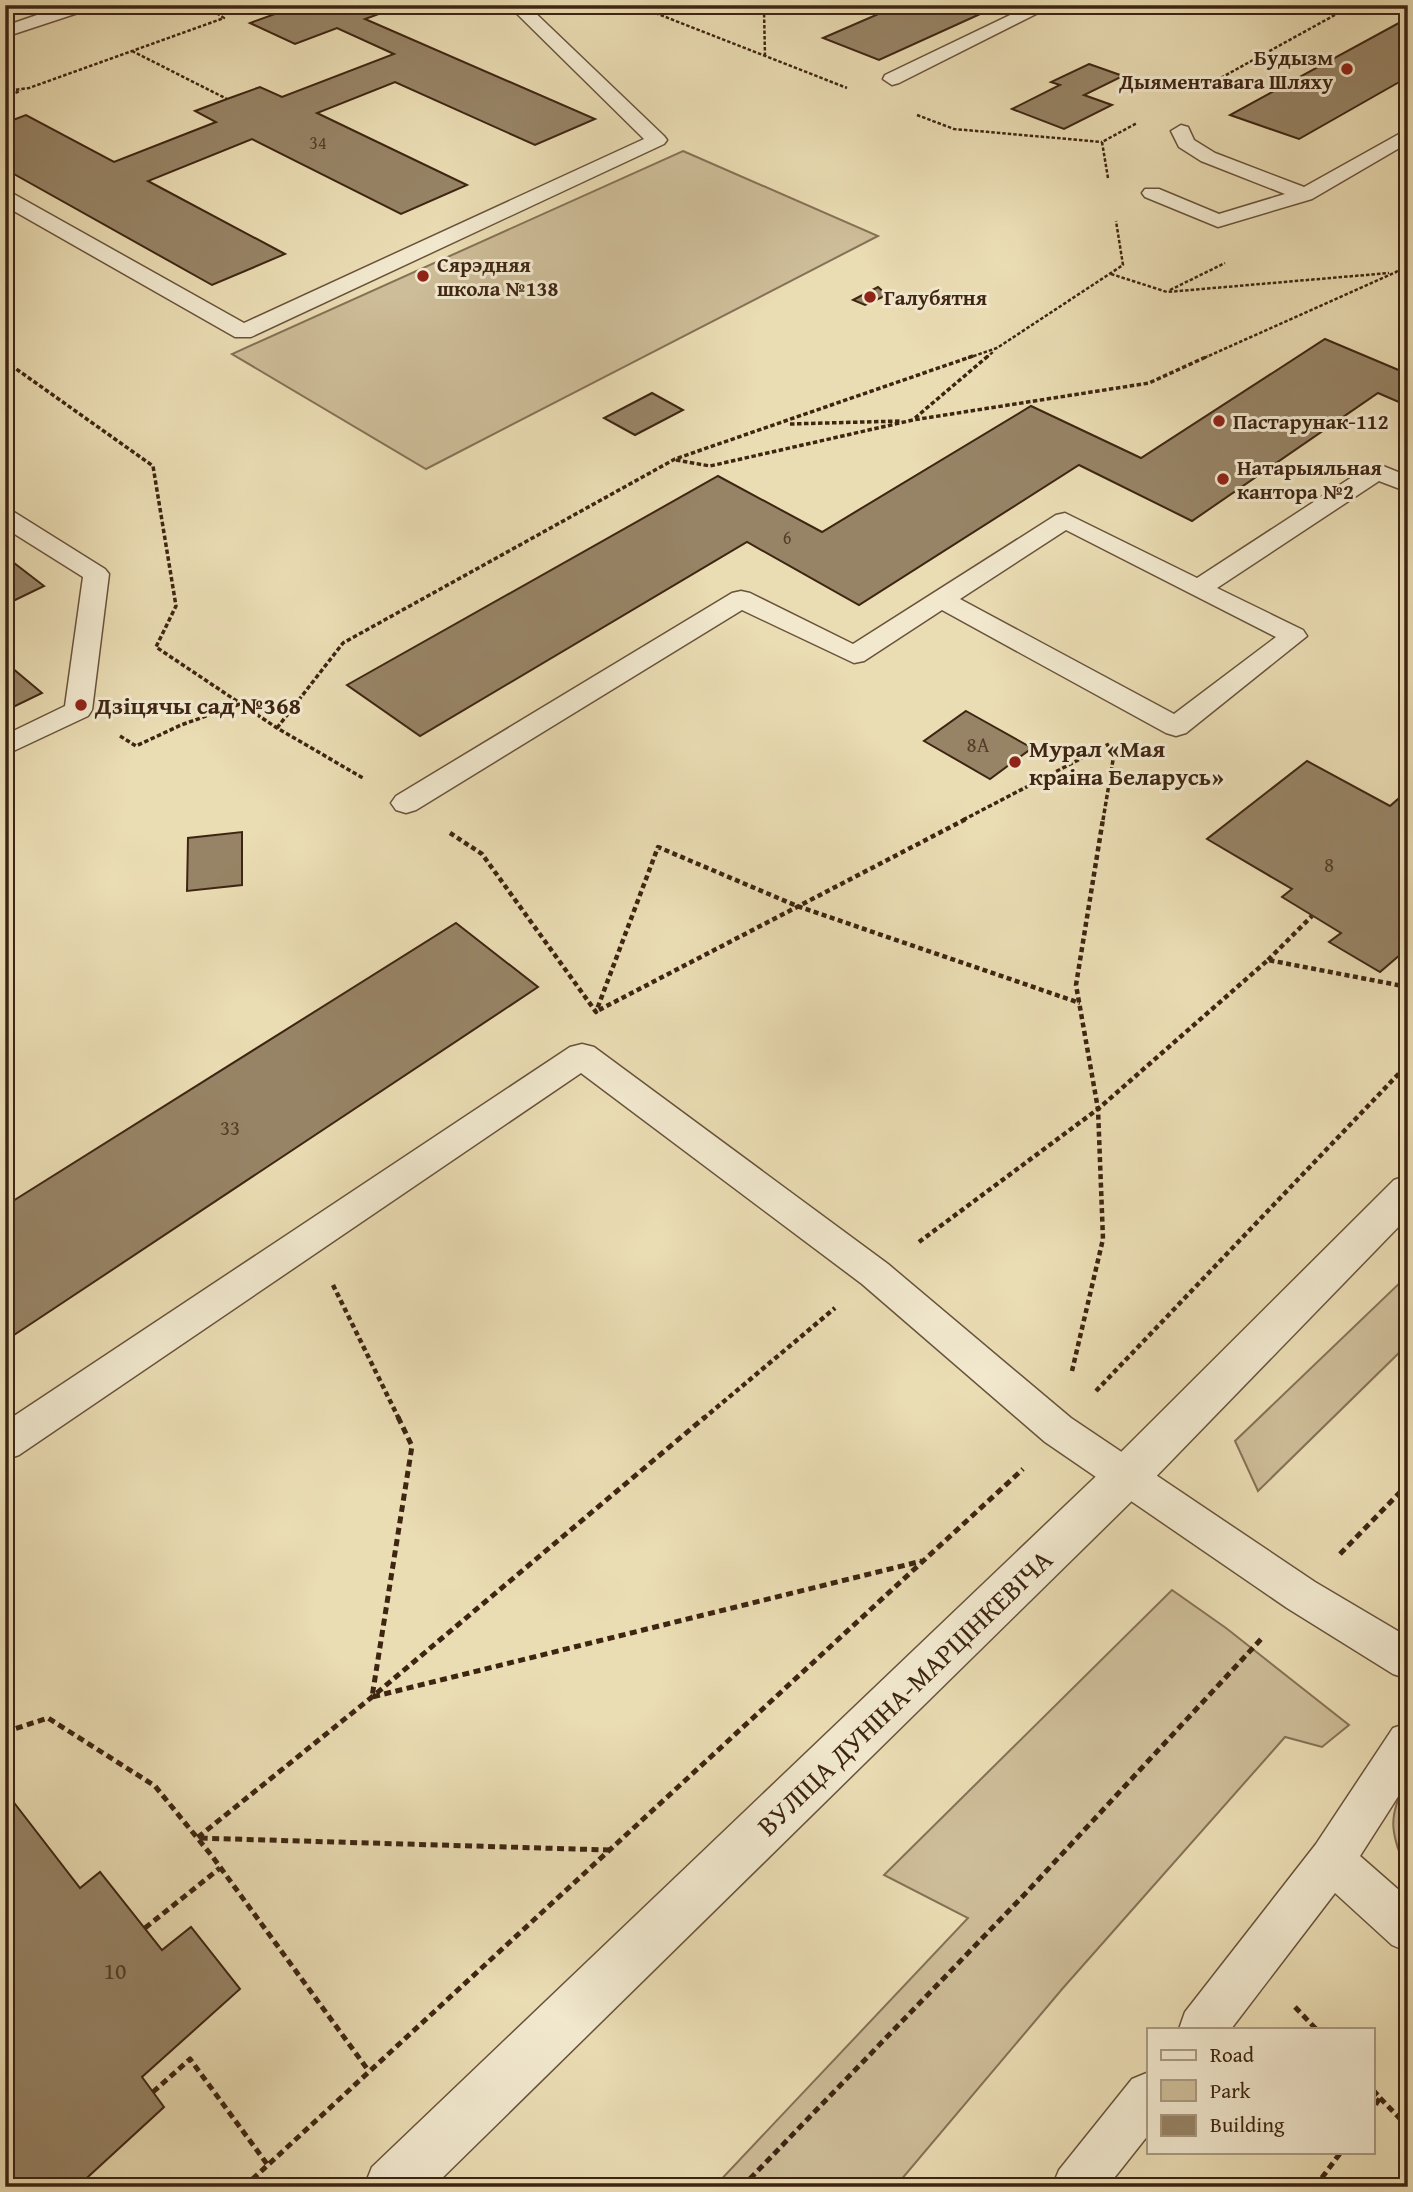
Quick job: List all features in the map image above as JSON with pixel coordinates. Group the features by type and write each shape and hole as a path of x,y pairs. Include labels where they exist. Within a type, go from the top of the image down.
{"street":[{"name":"ВУЛІЦА ДУНІНА-МАРЦІНКЕВІЧА","path":"392,2187 1127,1476 1408,1191"}],"lane":[{"path":"5,32 84,5"},
{"path":"5,197 243,332 657,140 517,5"},
{"path":"892,79 1045,5"},
{"path":"1181,131 1186,143 1208,157 1305,195"},
{"path":"1152,193 1218,221 1305,195 1408,135"},
{"path":"1198,589 1378,471 1408,485"},
{"path":"5,517 96,574 78,710 5,746"},
{"path":"406,803 741,599 854,655 1065,520 1294,636 1176,727 943,600"},
{"path":"5,1443 582,1056 875,1274 1058,1430 1301,1595 1408,1660"},
{"path":"1203,2028 1332,1860 1408,1743"},
{"path":"1332,1860 1408,1929"},
{"path":"1076,2187 1147,2098"}],"path":[{"path":"5,96 224,18 209,8 211,5"},
{"path":"765,56 764,10 775,5"},
{"path":"1186,97 1353,5"},
{"path":"132,51 227,99"},
{"path":"5,91 29,88"},
{"path":"1109,183 1102,142 1138,123"},
{"path":"782,424 913,420 997,348 1123,265 1114,211"},
{"path":"675,460 710,466 913,420 1149,383 1396,272 1408,264"},
{"path":"1110,274 1167,292 1396,272"},
{"path":"277,729 343,643 675,460 997,348"},
{"path":"5,361 153,466 176,606 156,647 277,729 406,803 482,854 596,1012"},
{"path":"78,710 136,746 240,704"},
{"path":"596,1012 1116,740 1076,985 1098,1110 1103,1239 1058,1430"},
{"path":"582,1056 658,846 797,906 1080,1003"},
{"path":"198,1838 372,1697 875,1274 1098,1110 1268,960 1312,916"},
{"path":"1268,960 1408,987"},
{"path":"244,2187 368,2070 988,1503 1408,1064"},
{"path":"310,1239 412,1446 372,1697"},
{"path":"742,2187 1025,1894 1301,1595 1408,1484"},
{"path":"372,1697 923,1561"},
{"path":"5,1732 48,1718 155,1786 198,1838 368,2070"},
{"path":"198,1838 610,1850"},
{"path":"145,1928 220,1868"},
{"path":"153,2092 190,2059 267,2164"},
{"path":"1374,2091 1408,2127"},
{"path":"1374,2107 1380,2098"},
{"path":"1315,2187 1340,2154"}],"green space":[{"path":"683,151 878,236 426,469 232,354"},
{"path":"1408,1275 1408,1344 1258,1491 1235,1441"},
{"path":"1172,1590 1226,1628 1349,1725 1322,1747 1285,1737 1063,1988 895,2187 714,2187 968,1918 884,1875"},
{"path":"1408,1779 1408,1874 1393,1827 1396,1805"}],"building":[{"path":"300,5 403,5 365,19 595,119 535,145 395,82 317,113 467,185 401,214 252,139 148,181 285,254 212,285 5,169 5,123 26,115 114,162 216,122 195,111 260,87 282,97 394,54 337,28 295,44 250,23"},
{"path":"899,5 1000,5 879,60 823,38"},
{"path":"1408,18 1408,77 1299,139 1230,115"},
{"path":"1089,64 1123,76 1084,95 1112,105 1064,129 1012,109 1060,85 1051,82"},
{"name":"Галубятня","path":"878,287 887,295 865,305 853,300"},
{"path":"1325,339 1408,374 1408,406 1378,393 1192,521 1079,465 859,605 747,542 420,736 347,685 718,476 822,532 1031,406 1141,458"},
{"path":"652,393 683,410 635,435 604,418"},
{"path":"5,556 44,586 5,605"},
{"path":"5,662 42,693 5,711"},
{"path":"966,711 1032,748 990,779 924,741"},
{"path":"1307,761 1390,806 1398,799 1408,804 1408,948 1380,972 1329,942 1341,933 1282,897 1292,889 1207,839"},
{"path":"242,832 242,885 187,891 188,838"},
{"path":"456,923 538,987 5,1341 5,1206"},
{"path":"5,1791 80,1888 100,1872 162,1950 191,1927 240,1989 142,2077 164,2107 77,2187 5,2187"}],"place":[{"name":"Будызм Дыяментавага Шляху","path":"1347,69"},
{"name":"Сярэдняя школа №138","path":"423,276"},
{"name":"Галубятня","path":"870,297"},
{"name":"Пастарунак-112","path":"1219,421"},
{"name":"Натарыяльная кантора №2","path":"1223,479"},
{"name":"Дзіцячы сад №368","path":"81,705"},
{"name":"Мурал «Мая краіна Беларусь»","path":"1015,762"}]}
